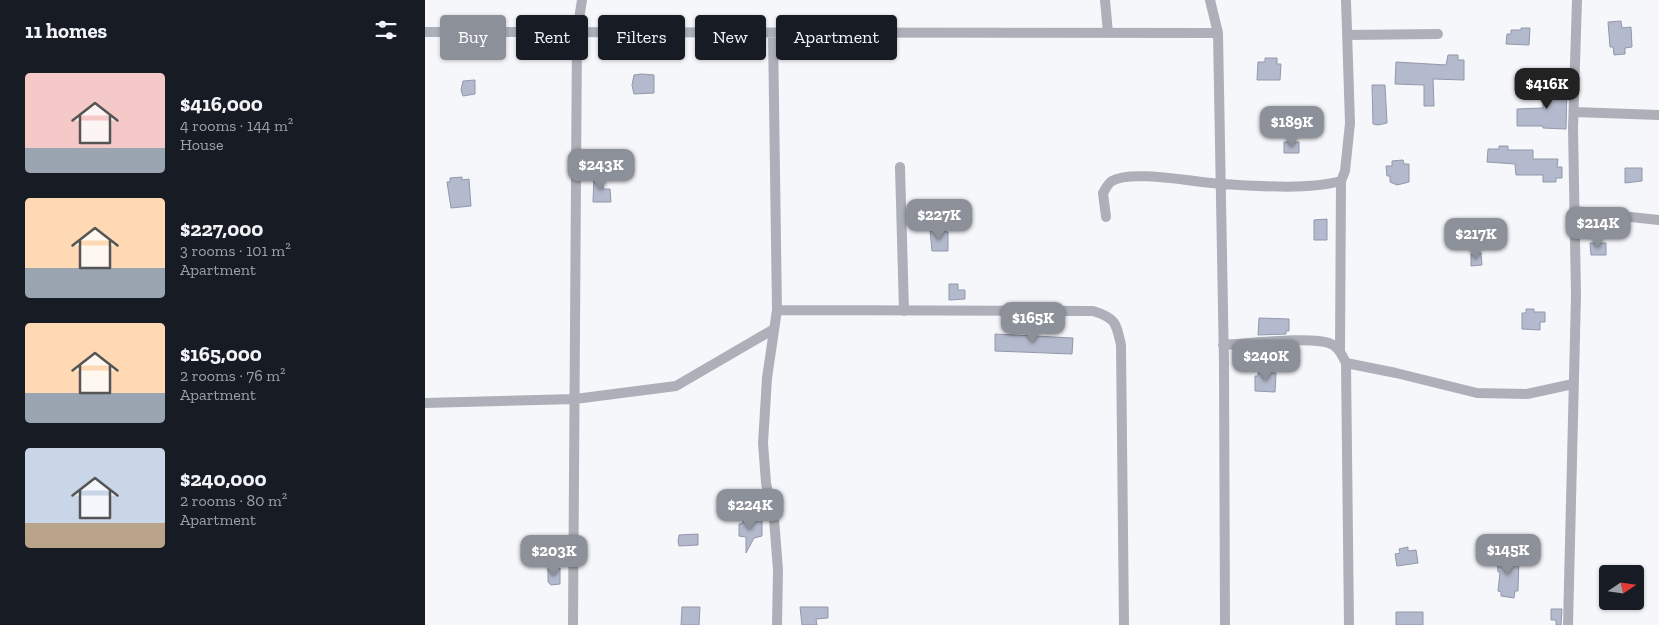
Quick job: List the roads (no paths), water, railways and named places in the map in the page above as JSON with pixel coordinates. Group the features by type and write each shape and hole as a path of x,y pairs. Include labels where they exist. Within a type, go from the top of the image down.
{"street":[{"path":"580,15 582,0"},
{"path":"1105,0 1108,33"},
{"path":"1210,0 1218,33 1225,625"},
{"path":"1346,0 1350,123 1345,171 1341,181 1340,351 1346,363 1349,625"},
{"path":"1568,625 1576,295 1573,112 1577,0"},
{"path":"425,32 516,32"},
{"path":"588,32 1218,33"},
{"path":"773,33 777,310 767,378 763,443 766,483 774,519 779,570 777,625"},
{"path":"1347,35 1438,34"},
{"path":"573,625 577,60"},
{"path":"1573,112 1659,116"},
{"path":"900,167 904,312"},
{"path":"1106,217 1103,193 1111,181 1125,177 1173,178 1221,184 1273,186 1329,184 1341,181"},
{"path":"1575,211 1659,220"},
{"path":"777,310 904,312 1093,311 1108,315 1116,323 1121,345 1124,625"},
{"path":"425,403 575,399 676,386 774,329"},
{"path":"1223,345 1302,341 1328,343 1340,351"},
{"path":"1346,363 1396,372 1477,393 1527,394 1573,384"}]}
